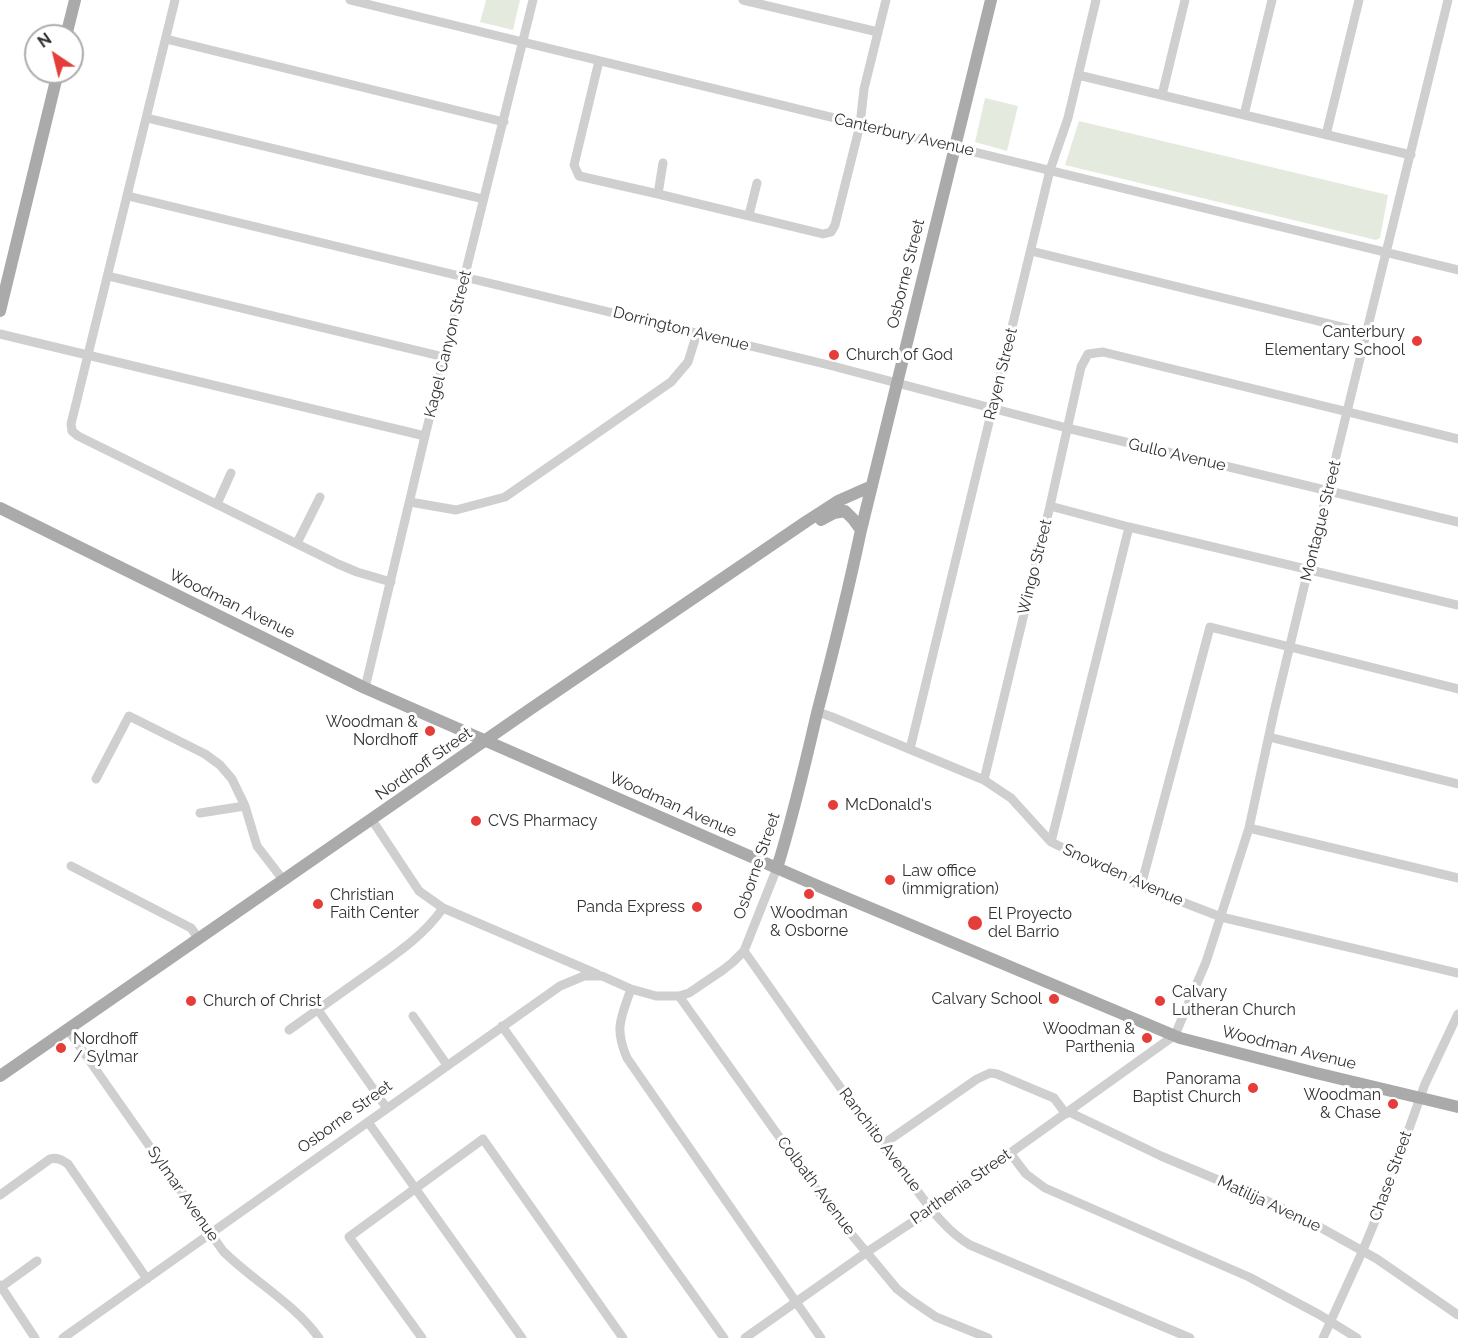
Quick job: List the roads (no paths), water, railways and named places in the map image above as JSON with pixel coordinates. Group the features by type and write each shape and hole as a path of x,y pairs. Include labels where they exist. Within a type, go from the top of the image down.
{"main road":[{"path":"69,24 75,0"},
{"name":"Osborne Street","path":"777,868 818,712 991,0"},
{"path":"0,311 54,84"},
{"name":"Nordhoff Street","path":"0,1076 807,521 838,501 872,486"},
{"name":"Woodman Avenue","path":"0,508 411,709 860,904 1175,1035 1225,1050 1458,1107"},
{"path":"807,521 823,520 834,513 845,511 861,531"}],"street":[{"path":"175,0 71,424 72,431 338,564 391,582"},
{"name":"Canterbury Avenue","path":"350,0 1458,270"},
{"name":"Kagel Canyon Street","path":"365,688 533,0"},
{"path":"743,0 878,32"},
{"path":"599,61 574,165 579,176 823,234 831,232 835,225 860,125 864,89 886,0"},
{"name":"Rayen Street","path":"910,749 1050,170 1068,118 1096,0"},
{"path":"1162,95 1185,0"},
{"path":"1244,115 1272,0"},
{"path":"1326,135 1359,0"},
{"name":"Montague Street","path":"1175,1035 1206,962 1249,828 1290,647 1448,0"},
{"path":"166,39 504,122"},
{"path":"1078,75 1411,155"},
{"path":"147,118 483,199"},
{"path":"658,194 663,163"},
{"path":"749,215 757,183"},
{"path":"128,196 465,277"},
{"path":"1031,251 1367,333"},
{"path":"108,276 444,357"},
{"name":"Dorrington Avenue","path":"465,277 897,382"},
{"path":"0,333 425,436"},
{"path":"410,502 456,510 505,497 671,382 688,362 697,333"},
{"name":"Wingo Street","path":"984,780 1081,367 1088,354 1103,352 1348,412"},
{"name":"Gullo Avenue","path":"897,382 951,399 1067,429 1458,522"},
{"path":"1348,412 1458,439"},
{"path":"217,504 231,473"},
{"path":"297,543 320,497"},
{"path":"1050,506 1458,606"},
{"path":"1051,842 1130,527"},
{"path":"1141,886 1210,627 1458,689"},
{"name":"Snowden Avenue","path":"818,712 984,780 1011,798 1051,842 1141,886 1221,917 1458,973"},
{"path":"96,779 129,716 205,754 232,778 245,806 257,846 284,881"},
{"path":"1269,737 1458,784"},
{"path":"200,813 245,806"},
{"path":"372,820 419,891 442,908 631,989 656,996 679,996"},
{"path":"1249,828 1458,878"},
{"path":"71,866 191,928 200,939"},
{"name":"Osborne Street","path":"679,996 708,981 744,951 777,868"},
{"path":"289,1030 414,940 434,920 442,908"},
{"name":"Ranchito Avenue","path":"744,951 882,1145 932,1209 960,1239 1190,1338"},
{"name":"Osborne Street","path":"63,1338 386,1107 566,982 584,976 602,976"},
{"path":"631,989 620,1021 619,1035 627,1058 821,1338"},
{"name":"Colbath Avenue","path":"679,996 832,1211 889,1280 911,1300 936,1317 988,1338"},
{"path":"318,1010 386,1107"},
{"name":"Chase Street","path":"1323,1338 1363,1250 1390,1182 1419,1098 1458,1014"},
{"path":"413,1017 447,1065"},
{"path":"502,1026 724,1338"},
{"name":"Sylmar Avenue","path":"68,1030 223,1251 299,1316 319,1338"},
{"name":"Parthenia Street","path":"745,1338 932,1209 1175,1035"},
{"name":"Matilija Avenue","path":"882,1145 977,1079 990,1073 997,1074 1054,1098 1067,1113 1308,1220 1363,1250 1458,1315"},
{"path":"368,1122 522,1338"},
{"path":"422,1338 349,1237 483,1139 623,1338"},
{"path":"1010,1153 1026,1174 1045,1188 1249,1277 1357,1338"},
{"path":"0,1195 50,1159 59,1159 68,1164 147,1279"},
{"path":"35,1338 1,1286 37,1261"}],"place":[{"name":"Canterbury Elementary School","path":"1417,341"},
{"name":"Church of God","path":"834,355"},
{"name":"Woodman & Nordhoff","path":"430,731"},
{"name":"McDonald's","path":"833,805"},
{"name":"CVS Pharmacy","path":"476,821"},
{"name":"Law office (immigration)","path":"890,880"},
{"name":"Woodman & Osborne","path":"809,894"},
{"name":"Christian Faith Center","path":"318,904"},
{"name":"Panda Express","path":"697,907"},
{"name":"El Proyecto del Barrio","path":"975,923"},
{"name":"Calvary School","path":"1054,999"},
{"name":"Church of Christ","path":"191,1001"},
{"name":"Calvary Lutheran Church","path":"1160,1001"},
{"name":"Woodman & Parthenia","path":"1147,1038"},
{"name":"Nordhoff / Sylmar","path":"61,1048"},
{"name":"Panorama Baptist Church","path":"1253,1088"},
{"name":"Woodman & Chase","path":"1393,1104"}]}
